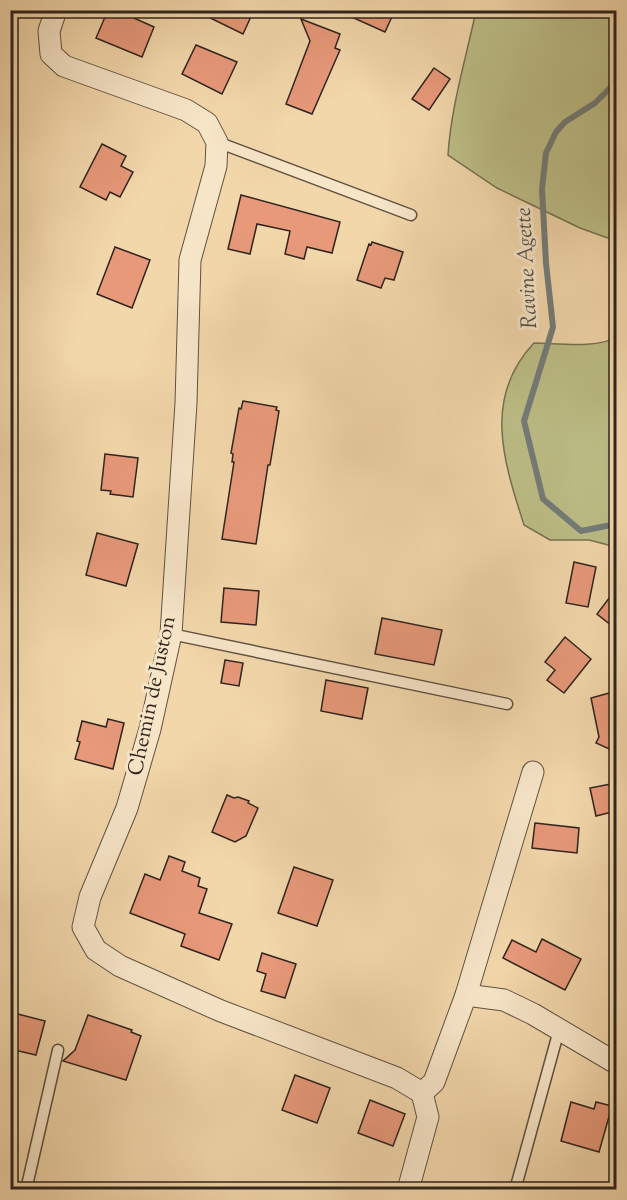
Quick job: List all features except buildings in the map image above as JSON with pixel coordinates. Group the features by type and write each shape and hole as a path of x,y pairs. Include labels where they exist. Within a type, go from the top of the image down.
{"street":[{"path":"56,10 49,32 51,54 64,66 186,110 207,123 217,142"},
{"name":"Chemin de Juston","path":"217,142 216,166 190,260 186,403 171,634 150,729 134,785 127,808 90,897 83,927 96,950 120,966 221,1011 397,1078 422,1093"},
{"path":"408,1190 428,1118 422,1093 434,1082 466,995 533,772"},
{"path":"466,995 504,1000 533,1014 616,1063"}],"lane":[{"path":"217,142 411,215"},
{"path":"171,634 507,704"},
{"path":"515,1190 559,1030"},
{"path":"26,1190 58,1050"}],"green space":[{"path":"476,11 616,11 616,241 580,228 497,188 448,155 456,101"},
{"path":"616,337 616,547 589,540 550,540 524,525 510,478 502,431 503,408 508,386 518,364 534,343 588,344 608,341"}],"waterway":[{"name":"Ravine Agette","path":"616,82 595,103 565,122 556,132 546,153 542,189 546,263 553,327 524,421 543,499 581,531 616,524"}]}
